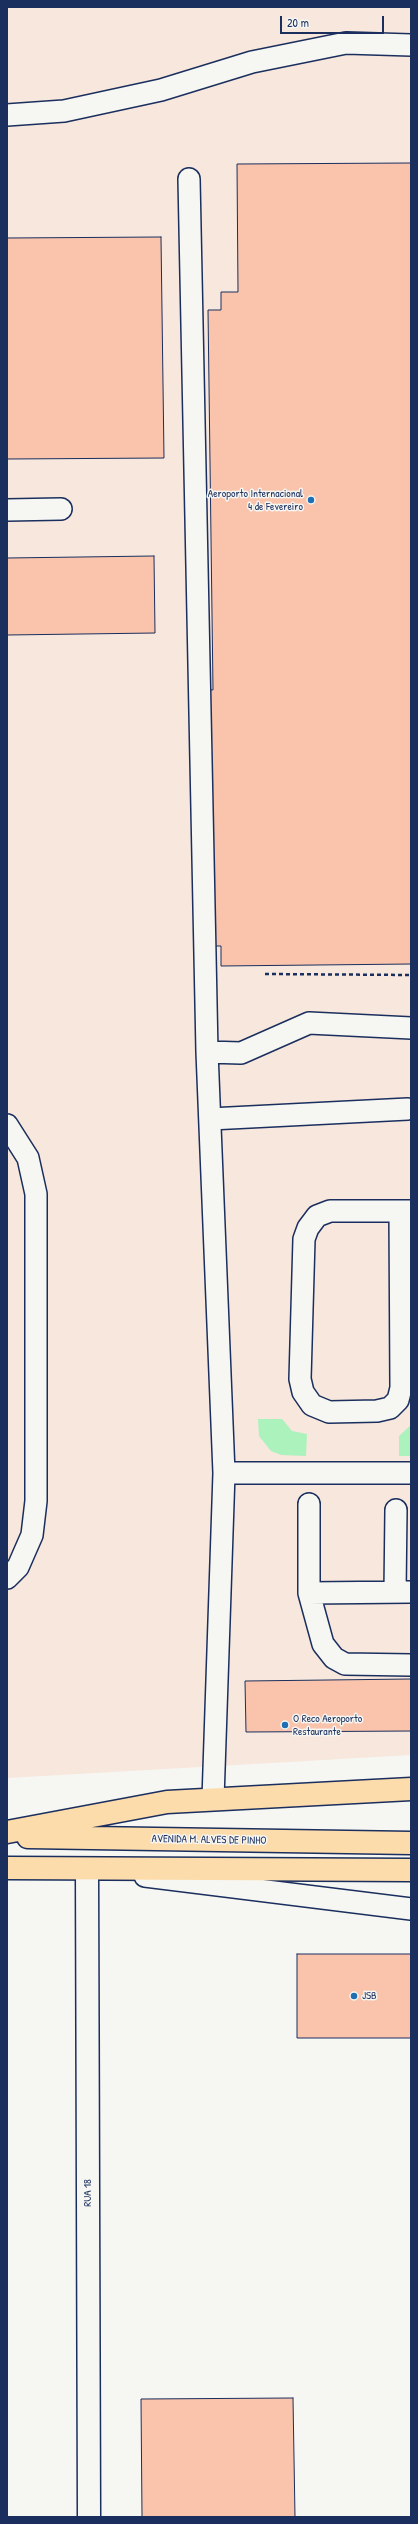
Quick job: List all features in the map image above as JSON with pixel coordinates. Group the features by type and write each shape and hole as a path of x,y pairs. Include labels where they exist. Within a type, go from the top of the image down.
{"main road":[{"path":"7,1832 167,1802 411,1789"},
{"name":"AVENIDA M. ALVES DE PINHO","path":"7,1837 411,1843"},
{"path":"7,1868 411,1870"}],"street":[{"name":"RUA 18","path":"87,1869 89,2517"}],"lane":[{"path":"7,116 64,111 146,94 252,62 346,43 411,45"},
{"path":"189,179 207,1052 224,1473 213,1799"},
{"path":"7,510 61,509"},
{"path":"207,1052 241,1053 309,1023 411,1028"},
{"path":"210,1119 408,1109"},
{"path":"7,1126 28,1158 36,1194 36,1501 32,1535 18,1567 7,1578"},
{"path":"330,1211 406,1212 402,1388 398,1400 390,1408 377,1411 329,1412 312,1405 303,1392 300,1379 304,1239 308,1228 317,1216 330,1211"},
{"path":"224,1473 411,1473"},
{"path":"309,1504 309,1593 323,1644 334,1658 345,1664 411,1665"},
{"path":"309,1593 403,1592 396,1510"},
{"path":"87,1869 411,1909"}],"path":[{"path":"265,974 411,975"}],"shaded area":[{"name":"Aeroporto Internacional 4 de Fevereiro","path":"7,7 411,7 411,1755 7,1778"}],"green space":[{"path":"258,1419 282,1419 292,1431 307,1434 306,1456 281,1455 271,1451 259,1436"},
{"path":"411,1425 411,1456 399,1456 399,1436"}],"building":[{"name":"Aeroporto Internacional 4 de Fevereiro","path":"411,163 411,964 221,966 221,946 207,946 204,689 213,690 208,310 221,310 221,292 238,292 237,164"},
{"path":"161,237 164,458 7,459 7,238"},
{"path":"154,556 155,633 7,635 7,558"},
{"path":"411,1679 411,1731 246,1732 245,1681"},
{"name":"JSB","path":"297,1954 411,1954 411,2038 297,2038"},
{"path":"293,2398 295,2517 142,2517 141,2399"}],"place":[{"name":"Aeroporto Internacional 4 de Fevereiro","path":"311,500"},
{"name":"O Reco Aeroporto Restaurante","path":"285,1725"},
{"name":"JSB","path":"354,1996"}]}
